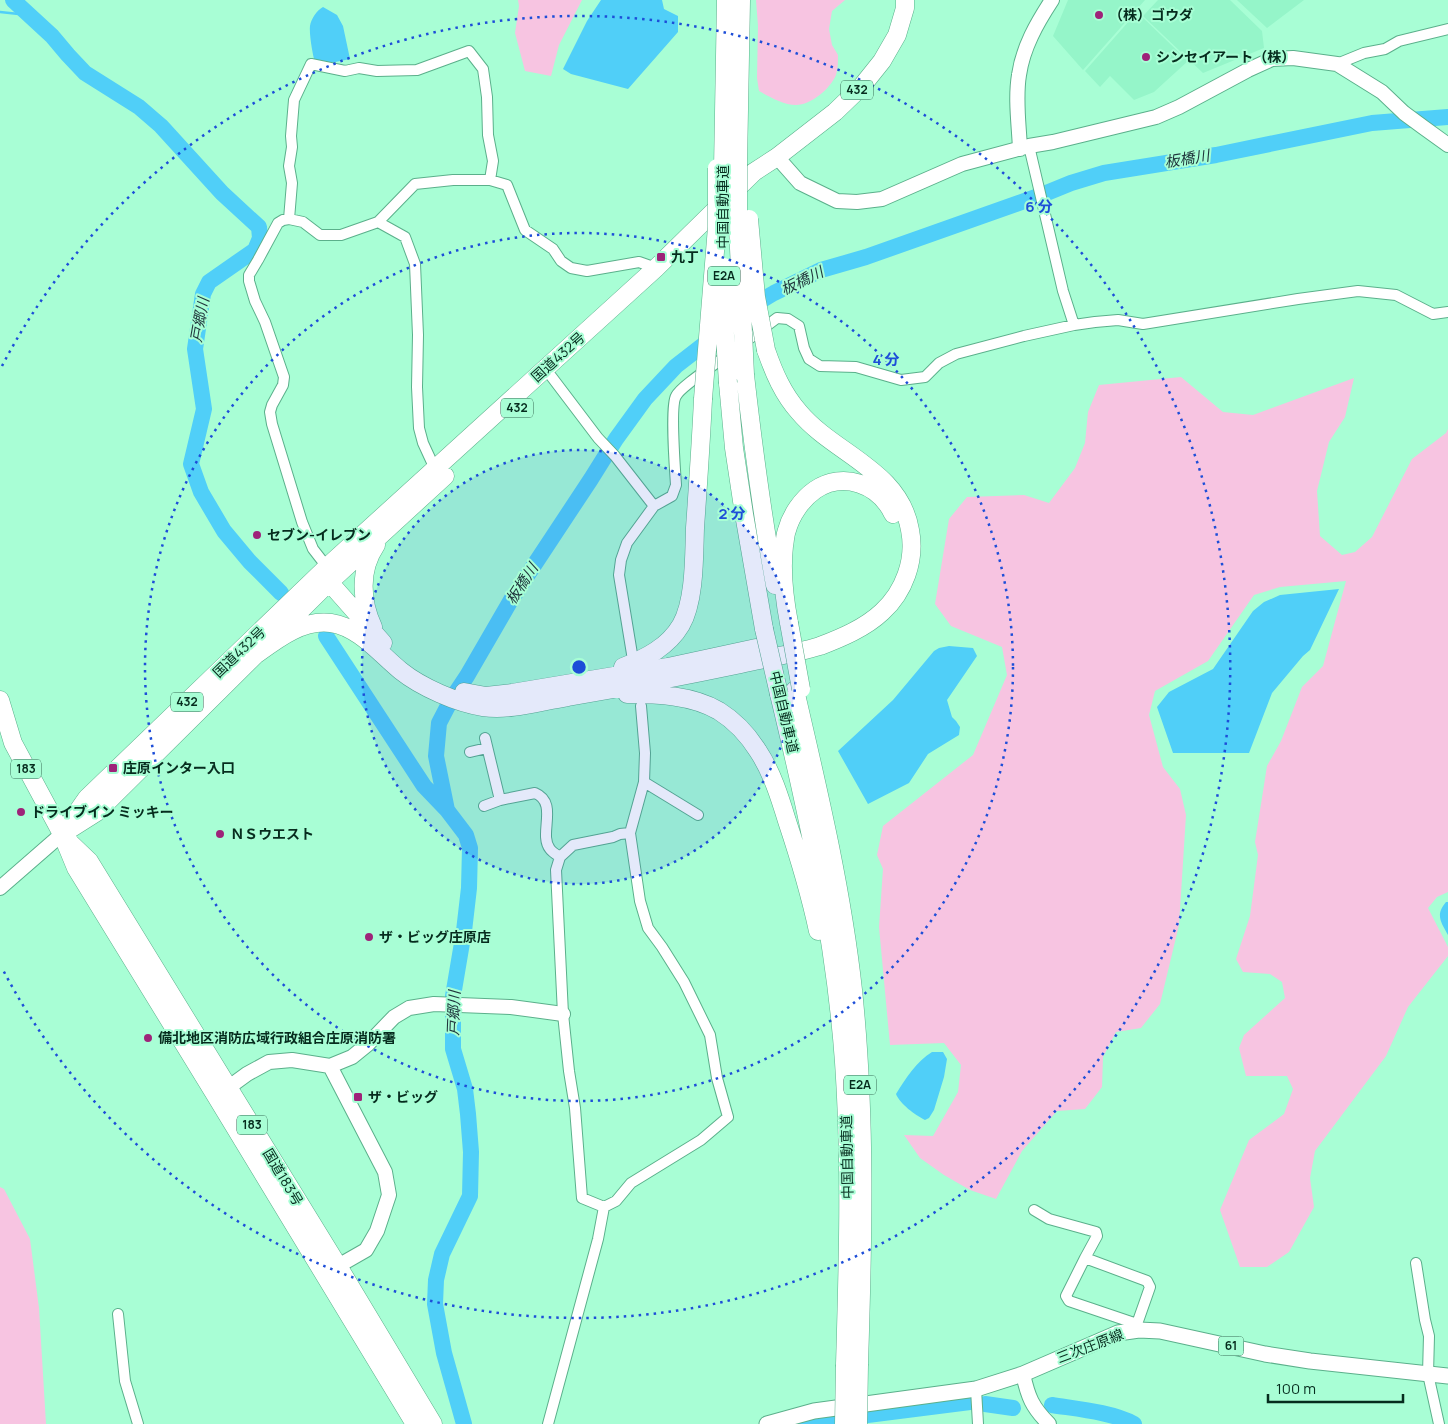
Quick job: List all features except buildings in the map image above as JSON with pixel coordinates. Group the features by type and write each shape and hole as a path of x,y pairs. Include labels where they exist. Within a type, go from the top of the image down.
{"highway":[{"name":"中国自動車道","path":"726,0 733,59"},
{"name":"中国自動車道","path":"742,0 733,59 725,336 728,384 740,486 764,629 792,691 821,809 843,924 852,988 859,1061 863,1256 844,1424"},
{"name":"国道432号","path":"62,834 87,798 325,578 435,468 656,268 754,172 836,112 862,86 882,61 897,35 905,8 905,0"},
{"name":"国道432号","path":"62,834 97,812 254,656 325,578 383,534 659,277 777,157"},
{"name":"中国自動車道","path":"730,166 740,276 745,375 753,447 764,526 786,623 797,768 826,913 844,1061 849,1185 848,1257 852,1364 858,1424"},
{"path":"586,687 697,673 820,646 868,623 882,612 894,598 903,583 909,567 912,551 908,518 892,490 862,462 815,428 799,412 783,390 774,373 766,350 730,166"},
{"path":"586,687 621,668 651,655 667,642 681,625 690,596 717,227 730,166"},
{"path":"325,578 331,598 402,672 430,689 483,701 499,708 513,706 668,667 804,638 833,629 864,612 876,601 892,579 898,565 900,552 900,537 897,523 882,496 871,488 859,483 845,481 830,483 816,490 802,501 786,531 782,574 786,623"},
{"path":"377,644 363,594 364,576 368,559 383,534"},
{"path":"254,656 276,639 293,630 319,623 340,625 377,644"},
{"path":"586,687 680,697 702,703 732,721 746,734 759,752 781,802 814,913 844,1061"},
{"name":"国道183号","path":"0,700 13,743 62,834 89,861 415,1424"},
{"name":"国道183号","path":"223,1092 338,1266 433,1424"}],"main road":[{"name":"三次庄原線","path":"767,1424 814,1411 976,1389 1023,1374 1118,1333 1138,1327 1160,1330 1265,1354 1448,1376"}],"street":[{"path":"1052,0 1038,21 1023,60 1019,75 1018,101 1025,147 1063,291 1074,325"},
{"path":"1337,64 1364,53 1385,49 1399,42 1448,29"},
{"path":"289,219 292,183 289,166 292,147 294,100 311,64 345,71 359,68 377,71 417,70 469,51 483,69 487,97 488,135 493,161 490,180"},
{"path":"777,157 800,182 836,201 858,202 882,199 962,164 1025,147 1054,142 1156,117 1272,59 1293,58 1337,64 1382,92 1404,113 1448,145"},
{"path":"325,578 302,522 272,424 270,412 283,385 284,377 265,322 254,301 249,281 249,275 275,226 281,221 289,219 303,222 320,235 341,235 378,222 415,184 453,180 490,180 507,185 525,230 553,249 561,261 571,268 587,271 639,262 656,268"},
{"path":"378,222 405,237 415,264 419,428 423,443 435,468"},
{"path":"632,654 619,575 621,560 627,543 654,506 672,496 676,485 673,412 675,396 685,386 776,318 788,319 799,326 804,348 809,359 820,366 856,367 901,380 925,377 939,363 956,354 1074,325 1118,320 1143,324 1358,291 1396,295 1433,314 1448,312"},
{"path":"552,376 598,438 615,456 654,506"},
{"path":"630,833 573,845 560,857 556,870 564,1014 569,1071 575,1108 582,1198 604,1207 616,1201 631,1183 700,1140 728,1116 717,1078 710,1036 684,982 648,928 640,901 630,833 644,782 645,753 641,706"},
{"path":"470,752 486,743 500,800"},
{"path":"644,782 698,815"},
{"path":"484,806 500,800 535,793 540,795 547,809 547,840 549,848 560,857"},
{"path":"0,888 62,834"},
{"path":"223,1092 247,1074 270,1062 292,1060 330,1066 352,1057 368,1044 394,1017 410,1008 434,1004 511,1007 564,1014"},
{"path":"330,1066 385,1172 390,1195 377,1231 366,1250 338,1266"},
{"path":"548,1424 598,1239 604,1207"},
{"path":"1034,1210 1049,1219 1096,1232 1097,1236 1085,1258 1066,1296 1069,1301 1138,1327 1150,1287 1147,1281 1085,1258"},
{"path":"1416,1263 1429,1336 1428,1374 1439,1424"},
{"path":"118,1314 126,1381 138,1424"},
{"path":"1023,1374 1028,1396 1038,1413 1049,1424"},
{"path":"976,1389 978,1424"}],"shaded area":[{"path":"518,0 582,0 559,45 551,76 525,71 515,33 519,6"},
{"path":"756,0 845,0 832,11 829,29 832,45 838,55 836,75 825,91 814,99 802,104 791,105 759,91 757,78 758,26"},
{"path":"1068,0 1145,0 1083,70 1053,36"},
{"path":"1158,0 1230,0 1262,31 1264,48 1203,73 1143,16"},
{"path":"1237,0 1304,0 1267,28"},
{"path":"1137,12 1188,61 1154,92 1134,100 1110,76 1100,87 1085,71"},
{"path":"1181,377 1223,412 1253,415 1354,378 1345,417 1329,442 1317,491 1320,536 1342,555 1355,552 1372,537 1412,459 1446,433 1448,429 1448,892 1437,897 1428,908 1448,947 1448,956 1408,1007 1386,1056 1315,1151 1310,1178 1314,1207 1289,1252 1267,1267 1240,1267 1220,1210 1249,1140 1284,1114 1293,1089 1287,1076 1246,1076 1239,1048 1244,1035 1285,998 1282,982 1270,974 1243,972 1236,959 1250,916 1258,855 1255,842 1267,766 1281,741 1302,687 1323,666 1346,581 1280,587 1254,595 1208,661 1155,691 1149,715 1163,767 1180,789 1186,815 1179,925 1160,1004 1141,1028 1116,1032 1103,1057 1102,1087 1085,1109 1057,1111 1022,1151 996,1199 970,1190 944,1175 920,1158 904,1135 933,1136 958,1092 961,1065 944,1043 890,1045 879,927 883,869 877,855 883,826 973,755 1007,675 1002,647 951,626 935,604 949,519 967,497 1024,495 1049,503 1075,468 1085,443 1088,412 1099,385"},
{"path":"0,1187 4,1189 30,1239 39,1308 46,1424 0,1424"}],"water":[{"path":"601,0 662,0 664,9 678,16 678,32 628,89 571,74 563,69 587,21"},
{"path":"323,7 337,15 343,26 350,59 316,66 310,26 315,15"},
{"path":"1339,589 1310,650 1272,693 1249,753 1173,753 1157,707 1169,692 1213,669 1253,611 1264,602 1280,595"},
{"path":"949,646 973,648 977,656 947,700 952,717 960,727 959,735 928,754 909,783 868,804 838,751 893,700 934,651"},
{"path":"1446,902 1448,902 1448,935 1440,919 1441,911"},
{"path":"932,1052 943,1052 947,1059 944,1077 934,1110 929,1118 925,1120 908,1109 896,1094 916,1065"}],"waterway":[{"name":"戸郷川","path":"13,0 52,36 85,73 139,107 161,126 222,193 259,227 260,238 255,250 209,282 203,294 195,349 204,409 191,464 201,492 224,531 250,562 281,593"},
{"path":"0,12 28,15"},
{"name":"板橋川","path":"747,311 774,293 821,270 866,257 1071,183 1104,173 1216,155 1372,123 1448,117"},
{"name":"板橋川","path":"447,810 436,756 439,723 451,700 511,600 616,439 645,399 676,366 716,335"},
{"name":"戸郷川","path":"326,636 424,786 447,810 466,835 470,848 469,888 453,996 453,1049 465,1089 468,1114 471,1152 470,1196 442,1254 436,1280 435,1304 444,1353 464,1424"},
{"path":"805,1424 970,1402"},
{"path":"985,1404 1013,1408"},
{"path":"1052,1405 1105,1414 1134,1424"}],"place":[{"name":"（株）ゴウダ","path":"1099,15"},
{"name":"シンセイアート（株）","path":"1146,57"},
{"name":"九丁","path":"661,257"},
{"name":"セブン-イレブン","path":"257,535"},
{"name":"庄原インター入口","path":"113,768"},
{"name":"ドライブイン ミッキー","path":"21,812"},
{"name":"ＮＳウエスト","path":"220,834"},
{"name":"ザ・ビッグ庄原店","path":"369,937"},
{"name":"備北地区消防広域行政組合庄原消防署","path":"148,1038"},
{"name":"ザ・ビッグ","path":"358,1097"}]}
